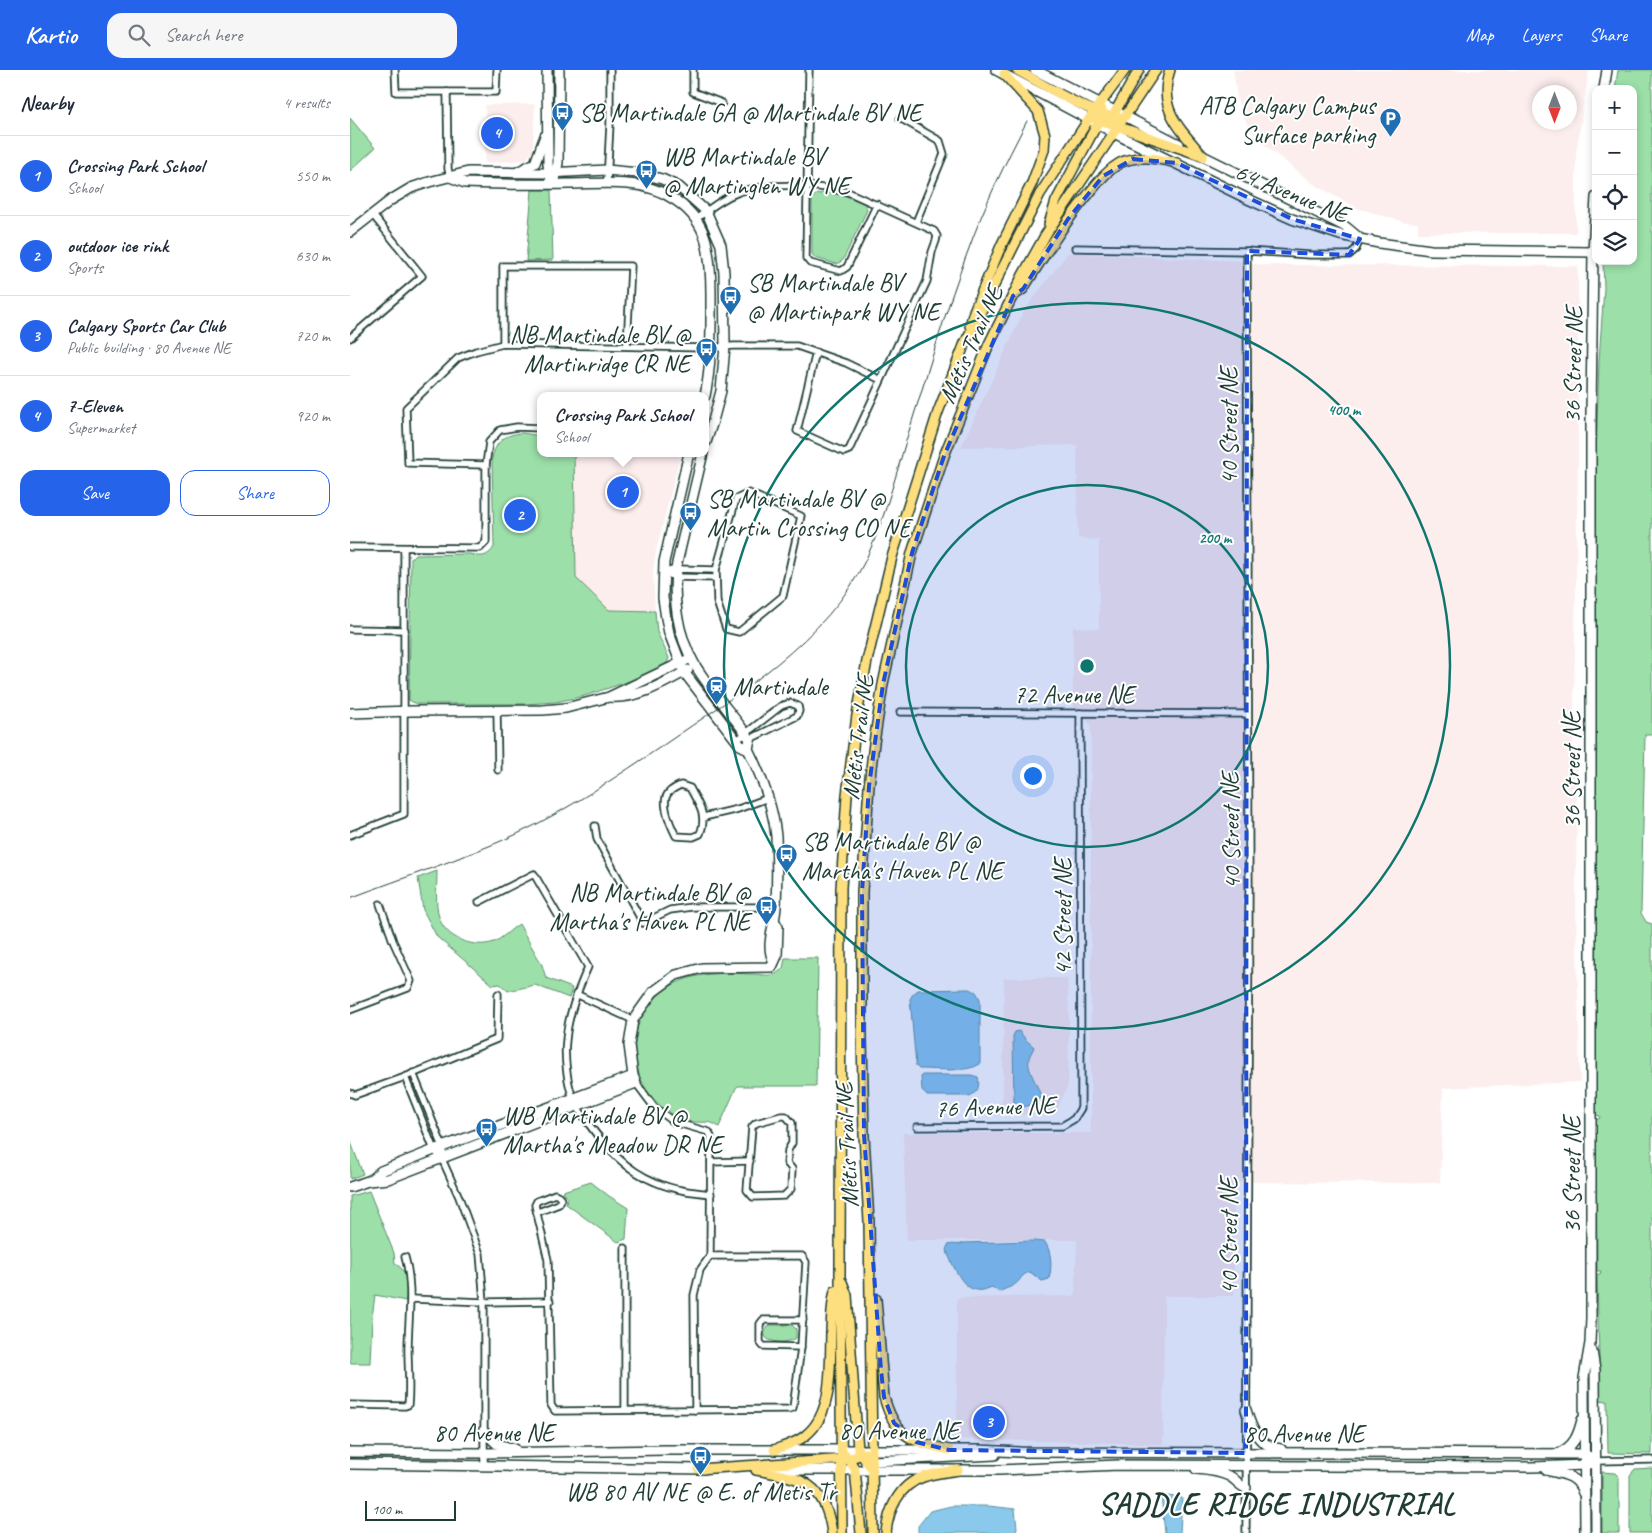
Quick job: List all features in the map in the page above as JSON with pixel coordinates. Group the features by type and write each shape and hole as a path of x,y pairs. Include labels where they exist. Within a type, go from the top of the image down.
{"main road":[{"path":"1017,70 1099,114 1203,156"},
{"path":"1046,234 1056,201 1099,114 1125,70"},
{"path":"1116,121 1139,70"},
{"name":"Métis Trail NE","path":"873,1533 869,1222 864,1125 862,892 869,786 883,684 912,553 960,414 989,344 1023,274 1046,234 1116,121 1156,70"},
{"path":"1170,70 1166,86 1167,106 1182,132 1203,156"},
{"path":"965,343 974,311 1001,246 1032,183 1044,150 1045,135 1038,111 1000,72"},
{"path":"1089,119 1099,114"},
{"name":"Métis Trail NE","path":"841,1450 841,888 844,826 851,759 867,661 892,556 938,412 965,343 1040,194 1089,119"},
{"path":"1013,296 1023,289 1068,219 1104,176 1120,163 1146,158 1177,163"},
{"path":"869,1222 881,1370 884,1398 888,1412 904,1434 916,1442 949,1450"},
{"path":"774,1450 804,1437 819,1422 825,1406 834,1296 840,1274"},
{"path":"840,1274 846,1295 859,1452 871,1464"},
{"path":"698,1470 850,1463 859,1452 872,1449"},
{"path":"841,1450 850,1463 861,1533"},
{"path":"756,1470 792,1476 805,1482 817,1492 826,1506 832,1533"},
{"path":"842,1470 842,1533"},
{"path":"886,1533 891,1508 908,1485 922,1477 958,1470"}],"street":[{"path":"395,70 396,92 496,92 497,70"},
{"path":"547,70 548,127 553,172"},
{"path":"552,184 558,70"},
{"path":"607,182 610,70"},
{"path":"692,70 692,92 722,103"},
{"path":"810,70 806,258 810,263 841,271 847,267 877,204"},
{"name":"64 Avenue NE","path":"1035,70 1099,114 1116,121 1177,163 1292,219 1340,235 1431,250 1592,252"},
{"path":"1605,85 1607,70"},
{"path":"1000,72 1089,119"},
{"path":"447,92 448,169 450,177"},
{"path":"900,118 940,141 944,154 916,222"},
{"path":"517,172 535,163 548,127"},
{"name":"64 Avenue NE","path":"1203,156 1346,228 1360,239"},
{"path":"350,232 391,200 411,188 468,172 607,170 638,172 662,179 678,187 706,211 720,245 724,273 725,346 721,390 714,421 709,433"},
{"path":"450,177 465,183 552,184 607,182 630,184 656,189 675,199 696,219 705,239 709,262 712,347 706,392"},
{"path":"696,219 739,192 766,186 807,187 836,189 848,192 934,231 937,236 927,281 849,450 844,452 797,431 816,352"},
{"path":"350,338 422,276 372,214"},
{"path":"1075,248 1349,255 1356,249 1360,239"},
{"name":"40 Street NE","path":"1246,1533 1249,902 1247,251"},
{"name":"36 Street NE","path":"1585,1533 1584,1378 1590,1343 1593,265"},
{"path":"503,344 503,266 631,266 627,346"},
{"path":"486,465 408,463 406,408 458,358 503,344 712,347 797,346 846,363 881,380"},
{"path":"350,547 480,548 486,542 486,465 489,442 500,430 517,427 537,428"},
{"path":"688,457 663,573 663,598 667,626 682,668 759,771 768,798 776,835 776,907 774,922 778,927 778,956 772,967 702,968 676,975 653,992 633,1020 629,1045 634,1079 654,1107 674,1122 708,1132 711,1137 710,1256 700,1270 694,1295 694,1410"},
{"path":"702,457 676,573 677,614 680,629 693,662 748,736"},
{"path":"749,493 802,516 783,596 739,632 726,629 717,602 716,578 716,570 736,499 749,493"},
{"path":"350,835 404,814 404,548"},
{"path":"663,573 716,570"},
{"path":"676,573 716,578"},
{"path":"350,629 404,630"},
{"path":"350,713 566,708 609,697 693,662"},
{"path":"741,745 748,736 781,706 790,703 798,706 797,716 748,736 741,745"},
{"path":"497,711 498,770"},
{"name":"72 Avenue NE","path":"900,712 1247,714"},
{"name":"42 Street NE","path":"1074,1119 1080,1108 1080,713"},
{"path":"681,785 690,788 704,817 700,834 693,837 676,836 666,808 666,797 670,791 681,785"},
{"path":"704,817 768,798"},
{"path":"595,826 597,839 643,923 670,910 692,907 776,907"},
{"path":"480,902 534,874 588,967 576,994 565,1041 567,1068 574,1102 600,1140 614,1156 631,1170 656,1182 681,1190 711,1194"},
{"path":"350,1010 408,988 411,982 392,941 380,904"},
{"path":"350,1093 354,1094 405,1077 497,1039 498,994"},
{"path":"576,994 633,1020"},
{"path":"413,1073 442,1159 459,1197 480,1254 484,1302 484,1465"},
{"path":"405,1077 438,1148"},
{"path":"368,1182 382,1171 438,1148 574,1102 634,1079"},
{"path":"350,1187 388,1179 442,1159 574,1102"},
{"path":"786,1116 792,1124 792,1143 788,1150 787,1163 792,1168 791,1189 788,1193 784,1196 753,1197 749,1194 750,1161 752,1127 756,1123 786,1116"},
{"name":"76 Avenue NE","path":"917,1127 1062,1126 1074,1119"},
{"path":"710,1162 750,1161"},
{"path":"538,1212 548,1260 550,1405 555,1411 789,1410 793,1408 801,1346 806,1262 802,1256 710,1256"},
{"path":"625,1248 625,1410"},
{"path":"350,1406 408,1405 408,1321 411,1299 409,1270 405,1257"},
{"path":"411,1299 484,1302 550,1301"},
{"path":"801,1346 763,1346 760,1342 760,1324 763,1320 803,1320"},
{"name":"36 Street NE","path":"1590,1343 1595,1370 1596,1533"},
{"path":"1557,1454 1566,1450 1574,1442 1580,1427 1584,1408"},
{"path":"1246,1410 1253,1429 1263,1443 1273,1448 1316,1453"},
{"path":"483,1431 497,1444 535,1452"},
{"name":"80 Avenue NE","path":"872,1449 1020,1452 1584,1454"},
{"name":"80 Avenue NE","path":"350,1452 484,1453 841,1450 859,1452"},
{"path":"871,1464 980,1457 1020,1452"},
{"path":"1584,1454 1596,1461"},
{"name":"80 Avenue NE","path":"350,1464 698,1470 842,1470 850,1463 958,1470 1174,1464 1532,1467 1585,1465 1596,1461 1652,1460"},
{"path":"1174,1464 1223,1474 1233,1478 1242,1487 1246,1488"},
{"path":"1532,1467 1566,1474 1574,1478 1579,1483 1585,1497"}],"highlighted area":[{"path":"1133,159 1177,163 1292,219 1360,239 1349,255 1247,251 1246,1453 949,1450 916,1442 894,1423 884,1397 881,1370 864,1135 862,892 869,786 883,684 912,553 944,456 1013,296 1023,289 1068,219 1103,176"}],"shaded area":[{"path":"1233,70 1589,70 1576,154 1576,233 1418,233 1418,223 1404,222 1360,209 1312,183 1261,142 1246,122 1238,103"},
{"path":"535,104 533,151 526,160 485,163 485,105"},
{"path":"1068,253 1240,261 1262,265 1578,266 1578,458 1573,768 1577,768 1576,901 1580,1082 1443,1088 1440,1183 1234,1182 1234,1296 1164,1296 1163,1444 957,1439 957,1298 1075,1296 1077,1240 907,1240 903,1133 1091,1133 1091,725 1073,706 1073,627 1099,629 1099,540 1078,538 1077,445 961,447 1024,311"},
{"path":"574,457 680,457 656,551 653,571 655,611 609,610 576,578"},
{"path":"1004,978 1067,978 1069,1018 1068,1085 1056,1114 988,1115 1000,1106 1003,1097"}],"green space":[{"path":"1618,70 1652,70 1652,735 1645,735 1641,913 1646,922 1652,924 1652,1454 1608,1453 1607,1401 1600,1400 1597,1274 1600,1274 1601,1271 1597,1271 1596,1119 1599,1119 1600,1116 1596,1115 1596,458 1599,360 1604,288 1603,265 1637,265 1637,85 1616,85"},
{"path":"350,118 375,148 350,171"},
{"path":"532,190 551,190 553,260 526,261"},
{"path":"817,194 844,195 865,204 867,210 843,260 837,264 815,258 812,254 812,198"},
{"path":"523,433 537,435 537,457 574,457 576,578 609,610 655,611 657,632 669,658 667,663 643,676 581,697 555,702 526,704 416,704 409,700 411,558 416,555 470,554 481,556 487,555 492,550 494,547 492,458 499,443 511,435"},
{"path":"437,871 438,912 442,925 447,931 470,943 486,944 494,942 519,924 542,965 546,978 572,988 569,998 535,985 508,991 500,984 493,985 437,937 423,910 418,878"},
{"path":"785,958 818,958 816,1086 738,1086 719,1127 710,1123 686,1120 663,1108 650,1095 644,1085 636,1060 637,1029 646,1009 657,997 680,981 707,974 722,973 772,975 783,968"},
{"path":"350,1140 363,1174 350,1179"},
{"path":"591,1182 628,1208 626,1239 618,1242 566,1204 567,1198 563,1191"},
{"path":"369,1191 394,1253 395,1263 405,1275 407,1284 406,1301 375,1295 370,1363 350,1363 350,1196"},
{"path":"770,1325 792,1325 796,1329 796,1338 785,1342 767,1339 765,1331"},
{"path":"1652,1468 1652,1533 1630,1533 1630,1475 1635,1469"},
{"path":"1602,1472 1615,1473 1619,1477 1619,1533 1602,1533"}],"water":[{"path":"970,989 976,992 980,999 980,1064 959,1070 919,1069 916,1066 910,999 913,994 918,990"},
{"path":"1019,1031 1034,1047 1029,1057 1029,1068 1041,1098 1021,1107 1014,1106 1013,1036 1015,1032"},
{"path":"922,1075 971,1075 978,1077 979,1083 976,1091 969,1096 927,1096 922,1090"},
{"path":"1045,1242 1049,1251 1051,1270 1049,1279 1042,1281 1030,1272 1025,1274 1014,1285 999,1292 992,1287 984,1290 970,1288 957,1273 946,1250 948,1245 952,1244"},
{"path":"1161,1495 1182,1498 1180,1533 1165,1533"},
{"path":"951,1506 989,1506 1015,1509 1017,1528 1015,1533 918,1533 918,1526 930,1511"}],"tram line":[{"path":"350,898 495,844 573,804 610,781 750,685 804,640 829,615 849,588 866,559 873,542 886,507 960,272 988,201 1027,121"}],"place":[{"name":"SB Martindale GA @ Martindale BV NE","path":"563,131"},
{"name":"7-Eleven","path":"497,133"},
{"name":"ATB Calgary Campus Surface parking","path":"1391,138"},
{"name":"WB Martindale BV @ Martinglen WY NE","path":"647,189"},
{"name":"SB Martindale BV @ Martinpark WY NE","path":"731,315"},
{"name":"NB Martindale BV @ Martinridge CR NE","path":"706,367"},
{"name":"Crossing Park School","path":"623,492"},
{"name":"outdoor ice rink","path":"520,515"},
{"name":"SB Martindale BV @ Martin Crossing CO NE","path":"691,531"},
{"name":"Martindale","path":"717,705"},
{"name":"SB Martindale BV @ Martha's Haven PL NE","path":"786,874"},
{"name":"NB Martindale BV @ Martha's Haven PL NE","path":"766,925"},
{"name":"WB Martindale BV @ Martha's Meadow DR NE","path":"487,1148"},
{"name":"Calgary Sports Car Club","path":"989,1422"},
{"name":"WB 80 AV NE @ E. of Metis Tr","path":"701,1475"}],"district":[{"name":"SADDLE RIDGE INDUSTRIAL","path":"1277,1504"}]}
